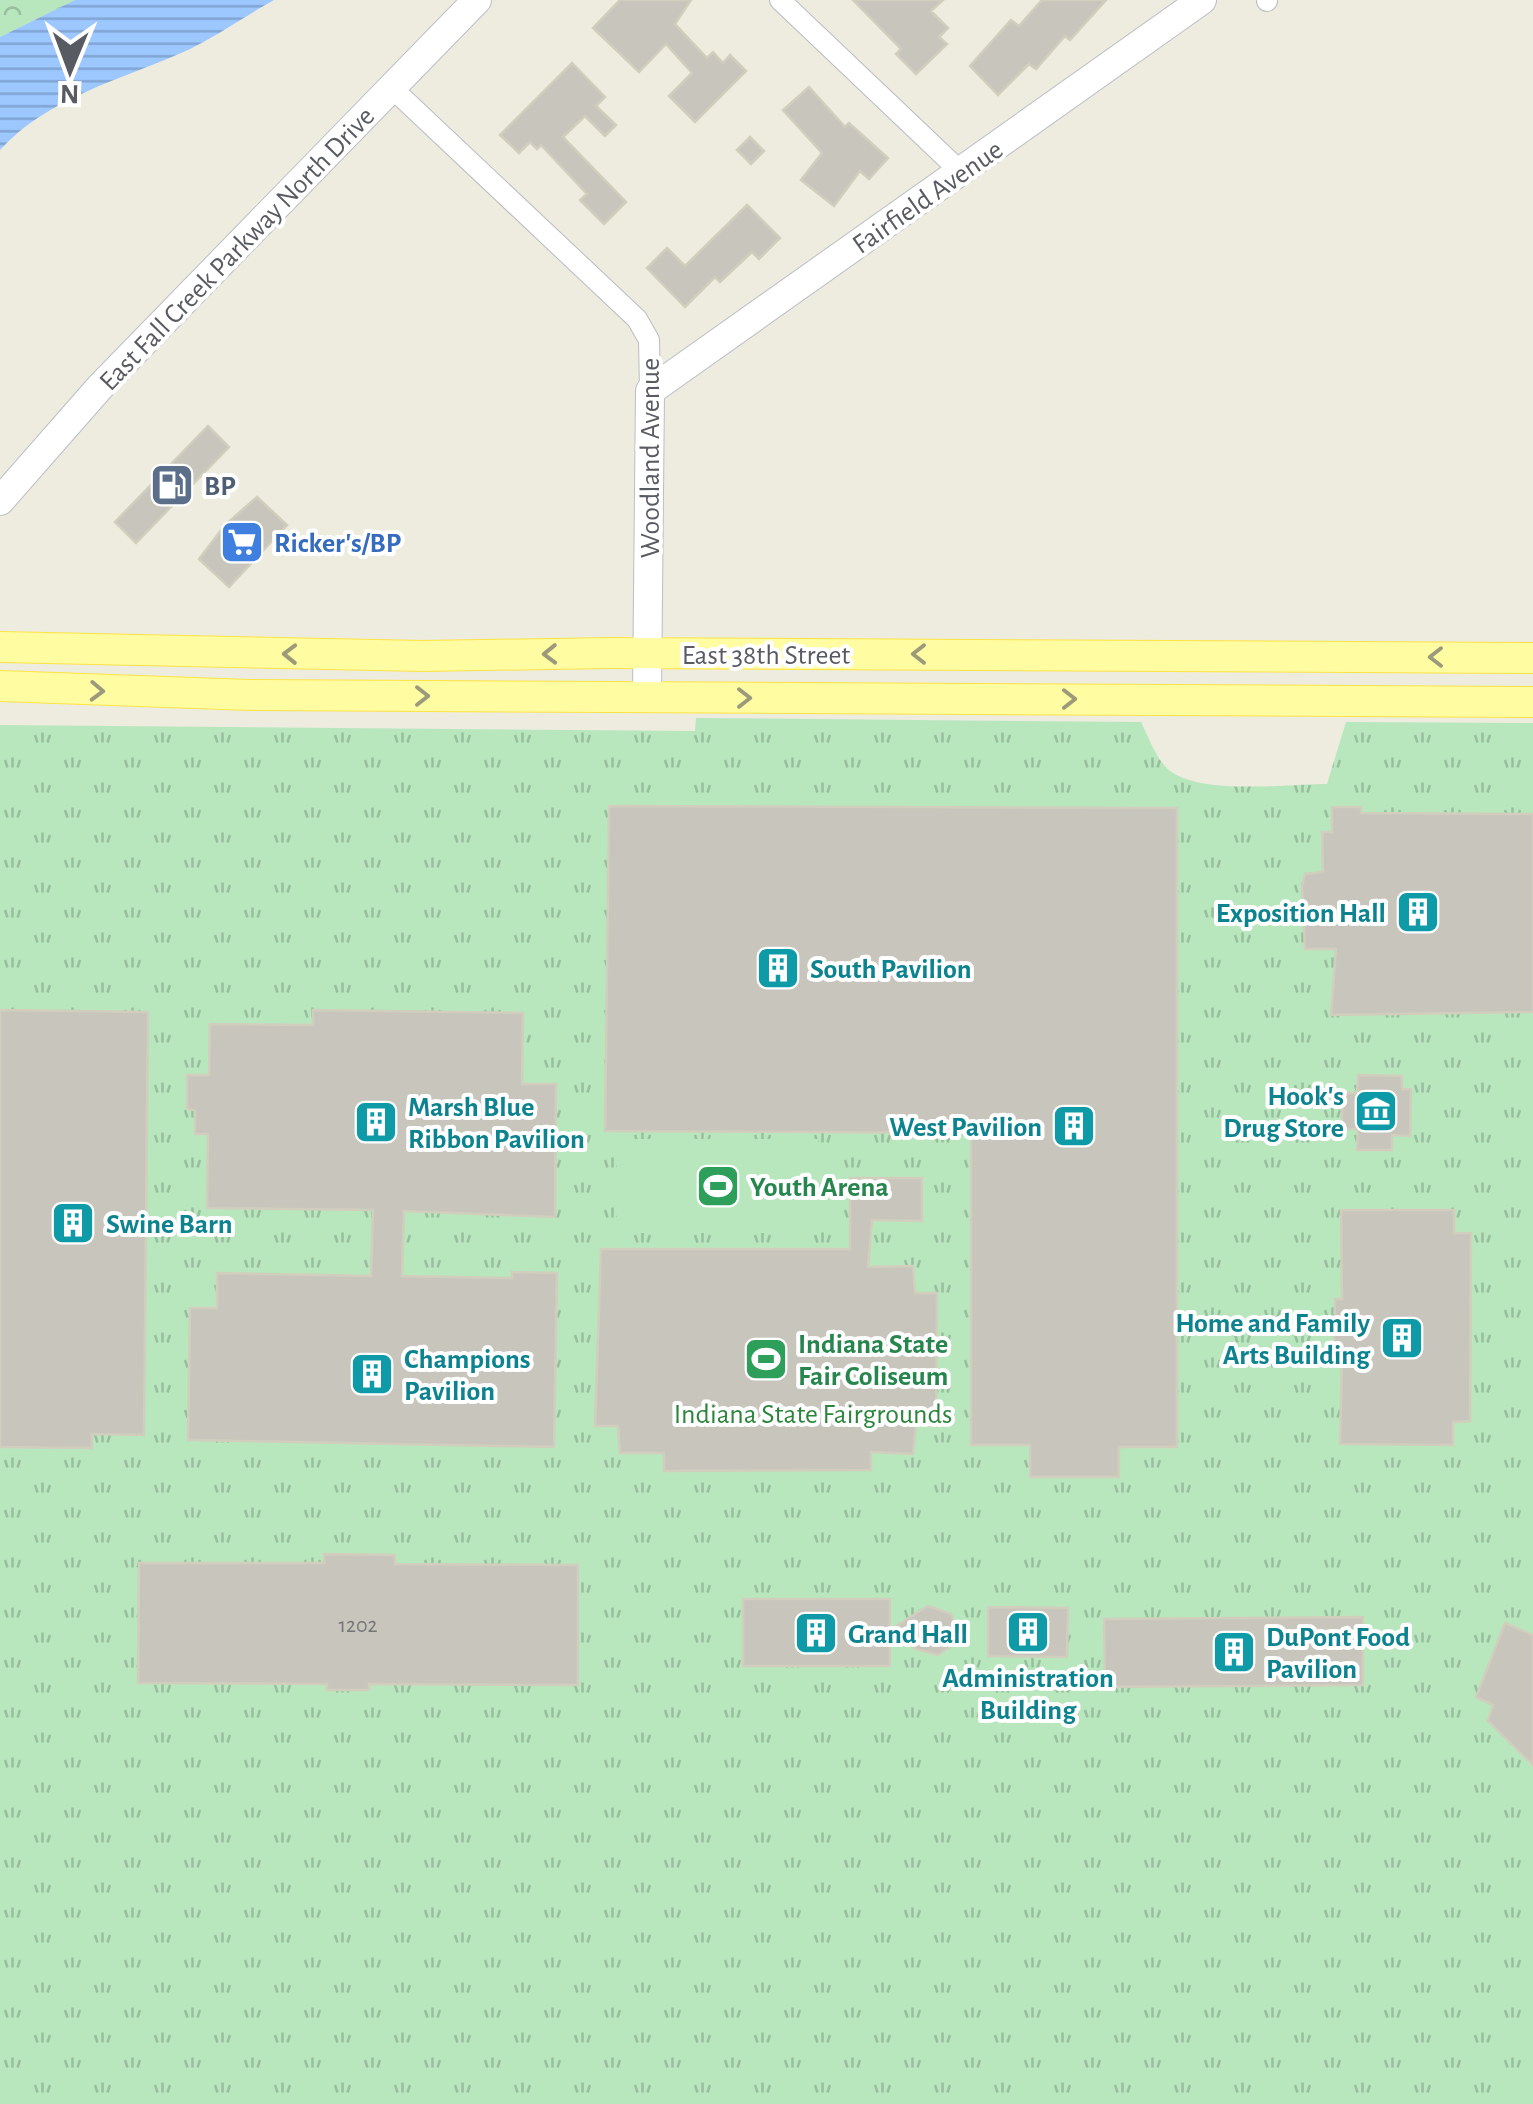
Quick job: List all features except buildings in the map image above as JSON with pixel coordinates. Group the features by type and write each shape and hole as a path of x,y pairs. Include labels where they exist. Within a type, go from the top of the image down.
{"main road":[{"path":"0,629 75,651"},
{"name":"East 38th Street","path":"0,647 423,656 647,653 1533,658"},
{"name":"East 38th Street","path":"0,686 250,695 1533,702"}],"street":[{"name":"East Fall Creek Parkway North Drive","path":"0,501 100,387 478,0"},
{"path":"780,0 961,172"},
{"name":"Fairfield Avenue","path":"650,391 1202,0"},
{"name":"Woodland Avenue","path":"392,88 637,319 649,342 647,697"},
{"path":"1254,700 1255,656"}],"green space":[{"path":"0,0 75,0 0,37"},
{"name":"Indiana State Fairgrounds","path":"696,718 1141,722 1160,760 1177,775 1216,785 1240,786 1327,784 1346,722 1533,723 1533,2104 0,2104 0,725 695,731"},
{"name":"Youth Arena","path":"617,1139 818,1139 819,1233 617,1233"}],"water":[{"path":"75,0 274,0 193,47 62,104 19,132 0,150 0,37"}],"place":[{"name":"BP","path":"172,485"},
{"name":"Ricker's/BP","path":"242,542"},
{"name":"Exposition Hall","path":"1418,912"},
{"name":"South Pavilion","path":"778,968"},
{"name":"Hook's Drug Store","path":"1376,1111"},
{"name":"Marsh Blue Ribbon Pavilion","path":"376,1122"},
{"name":"West Pavilion","path":"1074,1126"},
{"name":"Youth Arena","path":"718,1186"},
{"name":"Swine Barn","path":"73,1223"},
{"name":"Home and Family Arts Building","path":"1402,1338"},
{"name":"Indiana State Fair Coliseum","path":"766,1359"},
{"name":"Champions Pavilion","path":"372,1374"},
{"name":"Administration Building","path":"1028,1632"},
{"name":"Grand Hall","path":"816,1633"},
{"name":"DuPont Food Pavilion","path":"1234,1652"}]}
